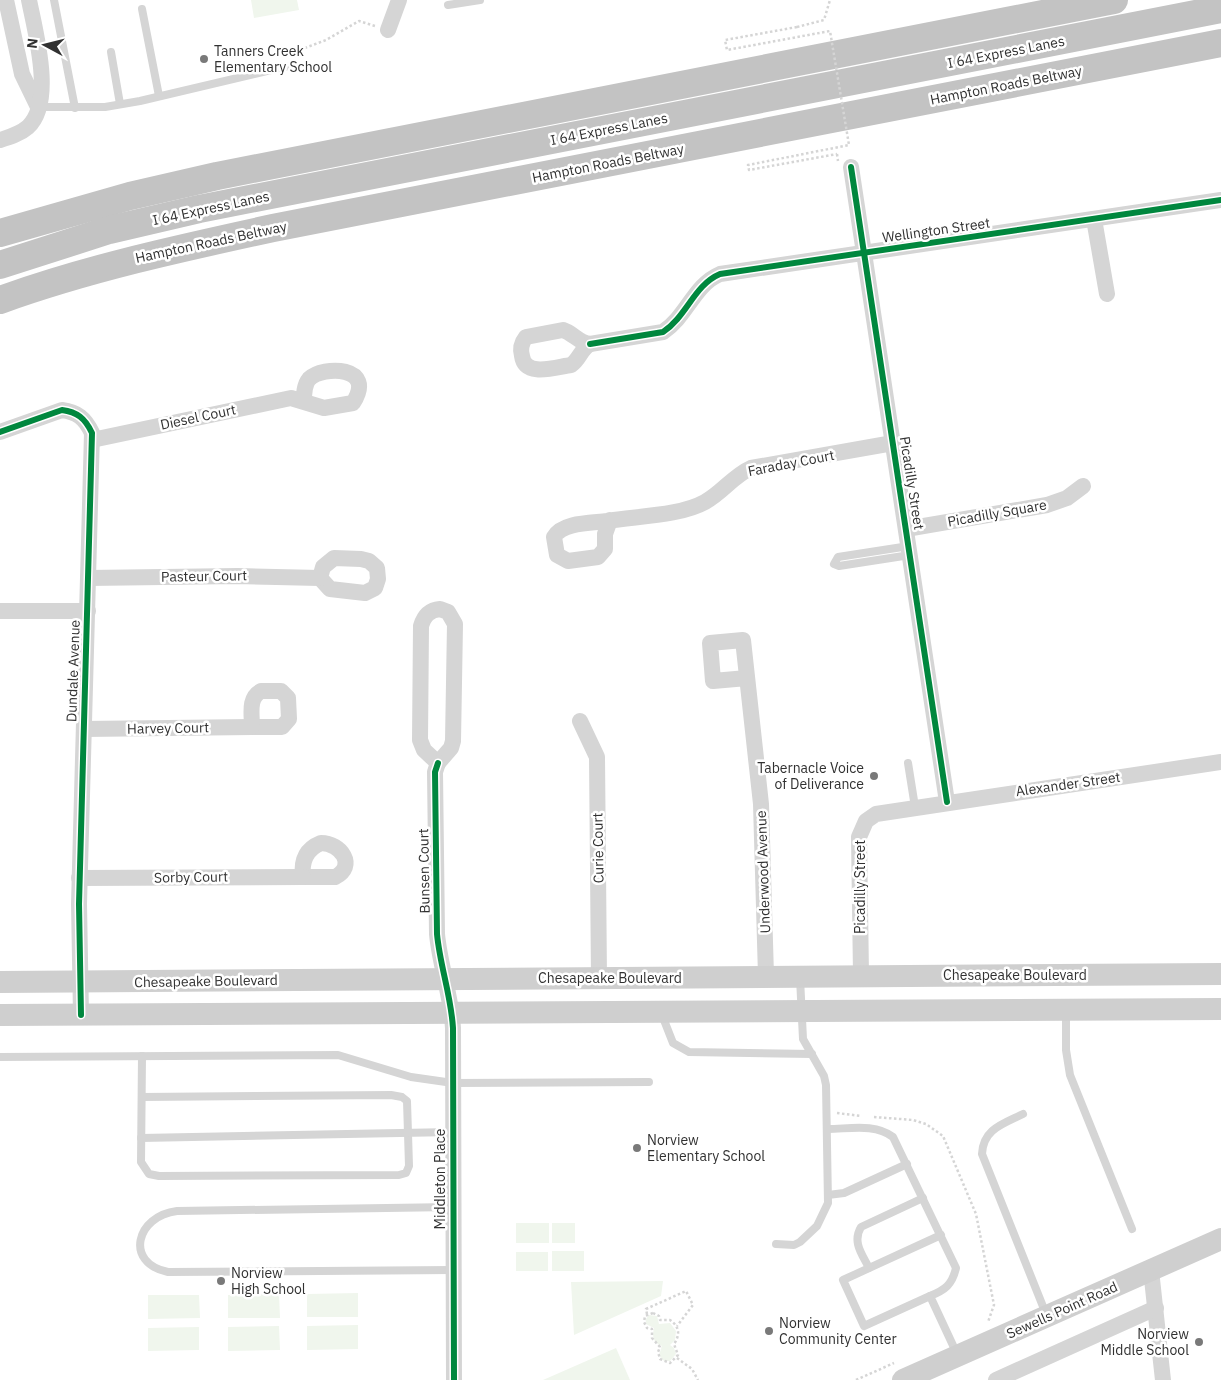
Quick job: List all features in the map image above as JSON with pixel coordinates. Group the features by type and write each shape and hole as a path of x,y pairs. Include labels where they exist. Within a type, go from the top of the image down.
{"highway":[{"path":"0,233 130,196 217,176 1114,0"},
{"name":"I 64 Express Lanes","path":"0,264 109,230 199,209 1221,9"},
{"name":"Hampton Roads Beltway","path":"0,300 48,283 147,255 273,228 1221,43"}],"main road":[{"name":"Chesapeake Boulevard","path":"0,982 1221,974"},
{"path":"0,1015 1221,1009"},
{"name":"Sewells Point Road","path":"903,1380 1221,1239"}],"street":[{"path":"0,140 19,134 29,126 38,107 41,78 40,53 29,0"},
{"path":"388,30 400,0"},
{"path":"4,1 22,74 38,107"},
{"name":"Picadilly Street","path":"851,167 947,802"},
{"name":"Wellington Street","path":"590,344 663,332 673,325 703,284 720,274 1221,200"},
{"path":"1094,219 1107,294"},
{"name":"Diesel Court","path":"92,440 292,398 304,401"},
{"name":"Dundale Avenue","path":"1,431 62,410 72,411 81,416 88,423 92,440 80,878 80,982 82,1015"},
{"name":"Faraday Court","path":"610,520 689,508 718,494 739,474 752,468 893,443"},
{"name":"Picadilly Square","path":"906,529 1047,505 1067,498 1083,486"},
{"name":"Pasteur Court","path":"88,578 238,576 320,578"},
{"name":"Bunsen Court","path":"438,763 424,750 420,740 421,626 423,619 430,612 440,609 448,612 456,624 453,741 451,748 438,763 435,772 437,934 439,953 446,978"},
{"path":"0,611 88,611"},
{"name":"Underwood Avenue","path":"747,678 761,804 766,976"},
{"name":"Curie Court","path":"580,721 597,757 599,979"},
{"name":"Harvey Court","path":"84,729 252,727"},
{"name":"Alexander Street","path":"915,807 1221,762"},
{"name":"Picadilly Street","path":"861,976 859,837 866,821 876,814 915,807"},
{"name":"Sorby Court","path":"80,878 304,877"},
{"name":"Middleton Place","path":"446,978 452,1013 454,1380"},
{"path":"1151,1270 1162,1380"},
{"path":"996,1380 1156,1308"}],"lane":[{"path":"54,0 75,108"},
{"path":"448,5 480,0"},
{"path":"142,9 159,96"},
{"path":"111,52 120,104"},
{"path":"38,107 75,108 120,104 288,66"},
{"path":"910,551 839,566 834,564 838,557 910,551"},
{"path":"908,763 915,807"},
{"path":"776,1244 794,1245 800,1242 817,1226 828,1203 827,1092 824,1076 803,1039 800,976"},
{"path":"1066,1009 1066,1050 1070,1075 1132,1229"},
{"path":"660,1011 673,1043 689,1052 812,1054"},
{"path":"0,1057 338,1055 411,1076 452,1083 649,1082"},
{"path":"142,1056 141,1162 149,1174 159,1176 399,1175 406,1173 409,1166 407,1101 402,1097 391,1095 142,1097"},
{"path":"1022,1114 989,1131 982,1144 982,1154 1047,1316"},
{"path":"828,1130 876,1128 894,1137 941,1235 956,1268 954,1278 945,1290 864,1326 843,1280 941,1235"},
{"path":"141,1138 453,1132"},
{"path":"828,1195 844,1193 907,1164"},
{"path":"869,1268 857,1244 858,1233 861,1227 923,1198"},
{"path":"453,1207 171,1212 154,1218 146,1226 140,1240 141,1252 149,1264 156,1270 168,1272 453,1270"},
{"path":"930,1296 958,1356"}],"path":[{"path":"830,0 824,20 726,40 727,50 830,32 848,145 748,165 749,170 837,154"},
{"path":"288,66 297,51 326,40 359,21 388,30"},
{"path":"647,1314 654,1313 660,1320 670,1320 676,1326 679,1333 674,1344 678,1352 677,1358 670,1363 660,1359 658,1352 660,1347 652,1338 652,1329 647,1328 644,1322 647,1314 646,1309 686,1291 693,1305 676,1326"},
{"path":"677,1358 692,1369 698,1380"}],"shaded area":[{"path":"251,0 297,0 299,10 254,18"},
{"path":"516,1223 549,1223 549,1243 516,1243"},
{"path":"552,1223 575,1223 575,1243 552,1243"},
{"path":"552,1251 584,1251 584,1271 552,1271"},
{"path":"516,1252 548,1252 548,1271 516,1271"},
{"path":"663,1281 661,1296 574,1335 571,1282"},
{"path":"358,1293 358,1317 307,1317 307,1294"},
{"path":"279,1294 280,1318 228,1318 228,1295"},
{"path":"148,1295 199,1295 200,1318 148,1319"},
{"path":"649,1315 657,1316 659,1324 670,1323 676,1331 675,1340 670,1345 674,1348 676,1354 670,1361 664,1361 659,1355 662,1346 654,1339 654,1328 646,1324 646,1319"},
{"path":"358,1325 358,1349 307,1350 307,1326"},
{"path":"279,1326 280,1350 228,1351 228,1327"},
{"path":"199,1327 199,1350 148,1351 148,1328"},
{"path":"616,1348 630,1380 543,1380"}],"cycle path":[{"path":"851,167 947,802"},
{"path":"590,344 663,332 678,318 704,285 720,274 1221,200"},
{"path":"0,432 62,410 72,412 80,417 92,433 79,904 81,1015"},
{"path":"438,763 435,772 437,934 453,1028 454,1380"}],"place":[{"name":"Tanners Creek Elementary School","path":"204,59"},
{"name":"Tabernacle Voice of Deliverance","path":"874,776"},
{"name":"Norview Elementary School","path":"637,1148"},
{"name":"Norview High School","path":"221,1281"},
{"name":"Norview Community Center","path":"769,1331"},
{"name":"Norview Middle School","path":"1199,1342"}]}
